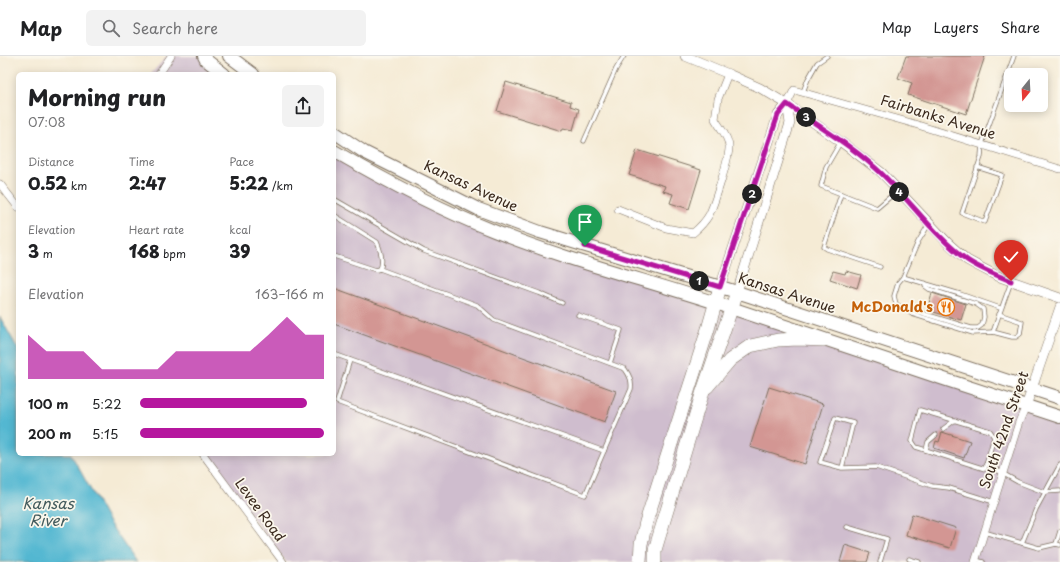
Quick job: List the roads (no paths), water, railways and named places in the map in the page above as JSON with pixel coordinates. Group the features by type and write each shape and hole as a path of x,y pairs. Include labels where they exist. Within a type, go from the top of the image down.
{"highway":[{"path":"640,562 641,544 646,522 720,287"},
{"path":"655,562 657,544 703,391 730,308 737,292"},
{"path":"703,391 730,360 750,346 778,340 824,340"}],"main road":[{"path":"204,56 206,60 221,72"},
{"path":"229,56 250,72"},
{"name":"Kansas Avenue","path":"336,133 364,152 478,209 540,232 737,292 1060,398"},
{"path":"336,152 381,178 438,207 494,231 552,252 716,303 1060,417"}],"street":[{"path":"160,72 171,56"},
{"path":"685,56 760,88 787,104 841,142 880,172 929,224 967,260 997,276 1060,298"},
{"path":"618,209 666,228 693,233 699,228 709,214 728,161 730,147 727,138 715,119 718,99 728,74"},
{"path":"720,287 778,115 787,104 794,90 805,93"},
{"name":"Fairbanks Avenue","path":"805,93 982,144 1060,169"},
{"path":"737,292 790,123 787,104"},
{"path":"0,184 16,204"},
{"name":"South 42nd Street","path":"978,561 984,532 1002,473 1060,307"},
{"name":"Levee Road","path":"204,456 283,562"}],"lane":[{"path":"584,141 616,69 624,56"},
{"path":"805,93 808,79 817,63 827,56"},
{"path":"978,167 1002,175 985,222 962,214 981,157 982,144 1014,56"},
{"path":"841,142 826,167 821,186 877,208 898,191"},
{"path":"842,194 824,247 826,249 880,267"},
{"path":"336,201 424,250 562,303"},
{"path":"336,216 377,242 382,266 380,269"},
{"path":"929,224 918,242 903,277 898,283 894,296 896,304 912,314 973,334 993,332 1012,337 1016,337 1020,334 1022,322 999,314"},
{"path":"336,257 376,270 380,269 477,306 494,320 625,369 632,382 631,389 585,495 336,402 350,360"},
{"path":"903,277 1000,308"},
{"path":"993,332 1000,308 1011,281"},
{"path":"912,314 915,310 971,328 978,328 982,325 983,309 976,304 929,289 925,286 925,283"},
{"path":"578,315 621,330 610,363"},
{"path":"336,355 604,451"},
{"path":"920,410 955,420 990,431 994,436 985,469 916,447 912,441 920,410"},
{"path":"842,468 853,423 835,418 820,462 842,468 876,467 932,486 949,488 994,502"},
{"path":"943,429 955,420"},
{"path":"926,450 928,442 936,435"},
{"path":"986,464 1018,482 1044,492 1060,491"},
{"path":"1022,543 1044,492 1060,465"},
{"path":"847,527 887,540 880,562"},
{"path":"984,532 1039,548 1058,544 1060,531"},
{"path":"909,559 919,562"}],"water":[{"name":"Kansas River","path":"0,317 16,345 16,456 72,456 108,521 136,562 0,562"}],"place":[{"name":"McDonald's","path":"946,307"}]}
